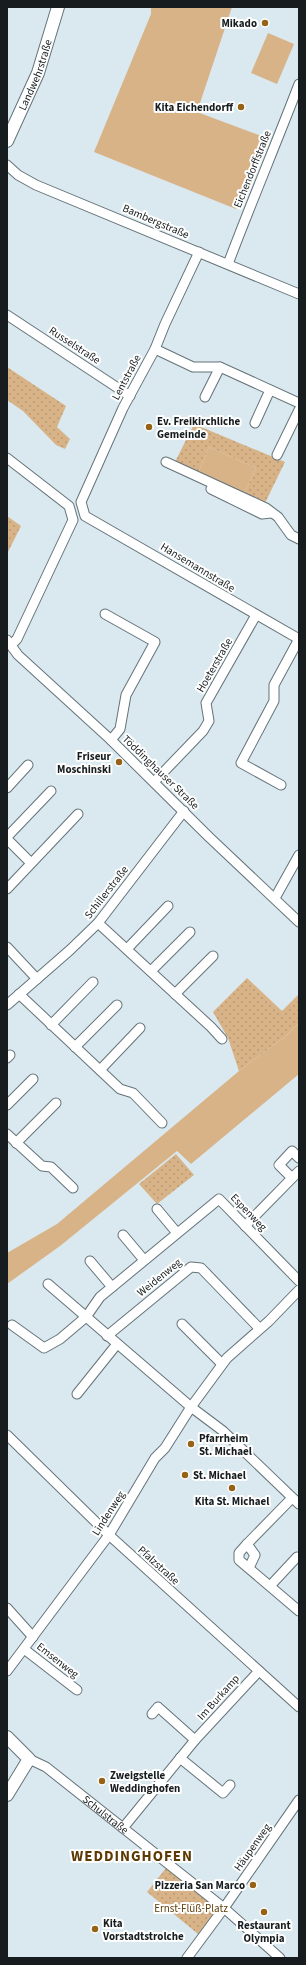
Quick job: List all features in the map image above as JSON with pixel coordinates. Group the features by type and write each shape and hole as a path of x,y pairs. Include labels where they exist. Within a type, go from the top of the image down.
{"main road":[{"name":"Landwehrstraße","path":"7,141 38,73 58,7"},
{"name":"Schulstraße","path":"7,1737 29,1759"},
{"path":"7,1795 29,1759"}],"street":[{"name":"Eichendorffstraße","path":"228,264 261,176 276,145 299,84"},
{"name":"Bambergstraße","path":"7,165 18,175 31,182 299,294"},
{"name":"Lentstraße","path":"85,516 81,502 110,441 114,427 155,349 162,329 199,252"},
{"name":"Russelstraße","path":"7,315 130,396"},
{"path":"155,349 193,367 220,367 299,403"},
{"path":"204,397 220,367"},
{"path":"256,423 270,390"},
{"path":"277,455 299,410"},
{"path":"7,458 70,506 74,520 17,638 9,642"},
{"path":"166,462 266,508 278,517 291,535 299,539"},
{"name":"Hansemannstraße","path":"85,516 299,639"},
{"path":"105,614 155,642 126,695 120,729 111,740"},
{"name":"Hoeterstraße","path":"155,781 206,726 209,721 206,703 256,615"},
{"path":"281,785 241,763 274,701 274,685 299,639"},
{"name":"Töddinghauser Straße","path":"9,642 18,655 155,781 214,842 299,922"},
{"path":"7,788 28,765"},
{"path":"31,863 7,838 51,791"},
{"name":"Schillerstraße","path":"7,1005 98,923 184,811"},
{"path":"7,889 78,814"},
{"path":"275,898 299,855"},
{"path":"127,949 168,906"},
{"path":"98,923 211,1027 222,1039"},
{"path":"151,971 190,932"},
{"path":"7,948 37,979"},
{"path":"175,994 212,956"},
{"path":"51,1025 93,982"},
{"path":"19,994 120,1089 133,1093 162,1123"},
{"path":"75,1047 117,1005"},
{"path":"100,1070 140,1028"},
{"path":"7,1105 33,1079"},
{"path":"16,1143 56,1103"},
{"path":"7,1134 42,1166 51,1167 73,1188"},
{"path":"292,1178 278,1165 292,1151 299,1158"},
{"path":"245,1226 299,1171"},
{"name":"Espenweg","path":"12,1324 44,1348 60,1339 86,1317 100,1297 219,1199 299,1281"},
{"path":"157,1209 177,1233"},
{"path":"123,1235 144,1260"},
{"path":"90,1261 112,1287"},
{"name":"Weidenweg","path":"107,1336 191,1267 196,1266 201,1268 259,1328"},
{"path":"48,1284 107,1336 223,1432 296,1501 248,1544 239,1553 238,1557 298,1609"},
{"name":"Lindenweg","path":"7,1671 109,1535 135,1494 147,1471 165,1448 191,1407 222,1364 299,1290"},
{"path":"182,1324 222,1364"},
{"path":"77,1394 117,1344"},
{"name":"Pfalzstraße","path":"7,1435 109,1535 299,1707"},
{"path":"248,1544 255,1555 249,1568"},
{"path":"270,1586 297,1557"},
{"path":"7,1608 33,1637"},
{"name":"Emsenweg","path":"24,1649 77,1690"},
{"name":"Im Burkamp","path":"123,1828 195,1740 259,1671"},
{"path":"152,1714 158,1707 195,1740"},
{"path":"180,1758 223,1793 230,1785"},
{"name":"Schulstraße","path":"29,1759 46,1767 224,1908 280,1958"},
{"name":"Häupenweg","path":"187,1958 224,1908 299,1800"}],"green space":[{"path":"151,7 232,7 197,112 267,138 236,209 94,152 151,14"},
{"path":"268,33 294,44 277,84 251,73"},
{"path":"7,367 66,406 57,427 70,439 65,449 56,445 23,411 7,400"},
{"path":"194,424 285,462 265,503 244,494 256,468 209,447 198,473 175,462"},
{"path":"209,447 256,468 244,494 198,473"},
{"path":"7,516 21,526 7,554"},
{"path":"247,978 282,1011 299,994 299,1023 286,1036 239,1071 228,1038 213,1012"},
{"path":"299,1023 299,1074 191,1164 177,1151 60,1246 7,1284 7,1253 57,1224 239,1071 286,1036"},
{"path":"176,1154 194,1175 157,1204 139,1184"},
{"name":"Ernst-Flüß-Platz","path":"166,1868 217,1909 198,1934 147,1892"}],"place":[{"name":"Mikado","path":"265,23"},
{"name":"Kita Eichendorff","path":"241,107"},
{"name":"Ev. Freikirchliche Gemeinde","path":"149,427"},
{"name":"Friseur Moschinski","path":"119,762"},
{"name":"Pfarrheim St. Michael","path":"191,1444"},
{"name":"St. Michael","path":"185,1475"},
{"name":"Kita St. Michael","path":"232,1488"},
{"name":"Zweigstelle Weddinghofen","path":"102,1781"},
{"name":"Pizzeria San Marco","path":"253,1885"},
{"name":"Restaurant Olympia","path":"264,1912"},
{"name":"Kita Vorstadtstrolche","path":"95,1929"}],"district":[{"name":"WEDDINGHOFEN","path":"132,1856"}]}
